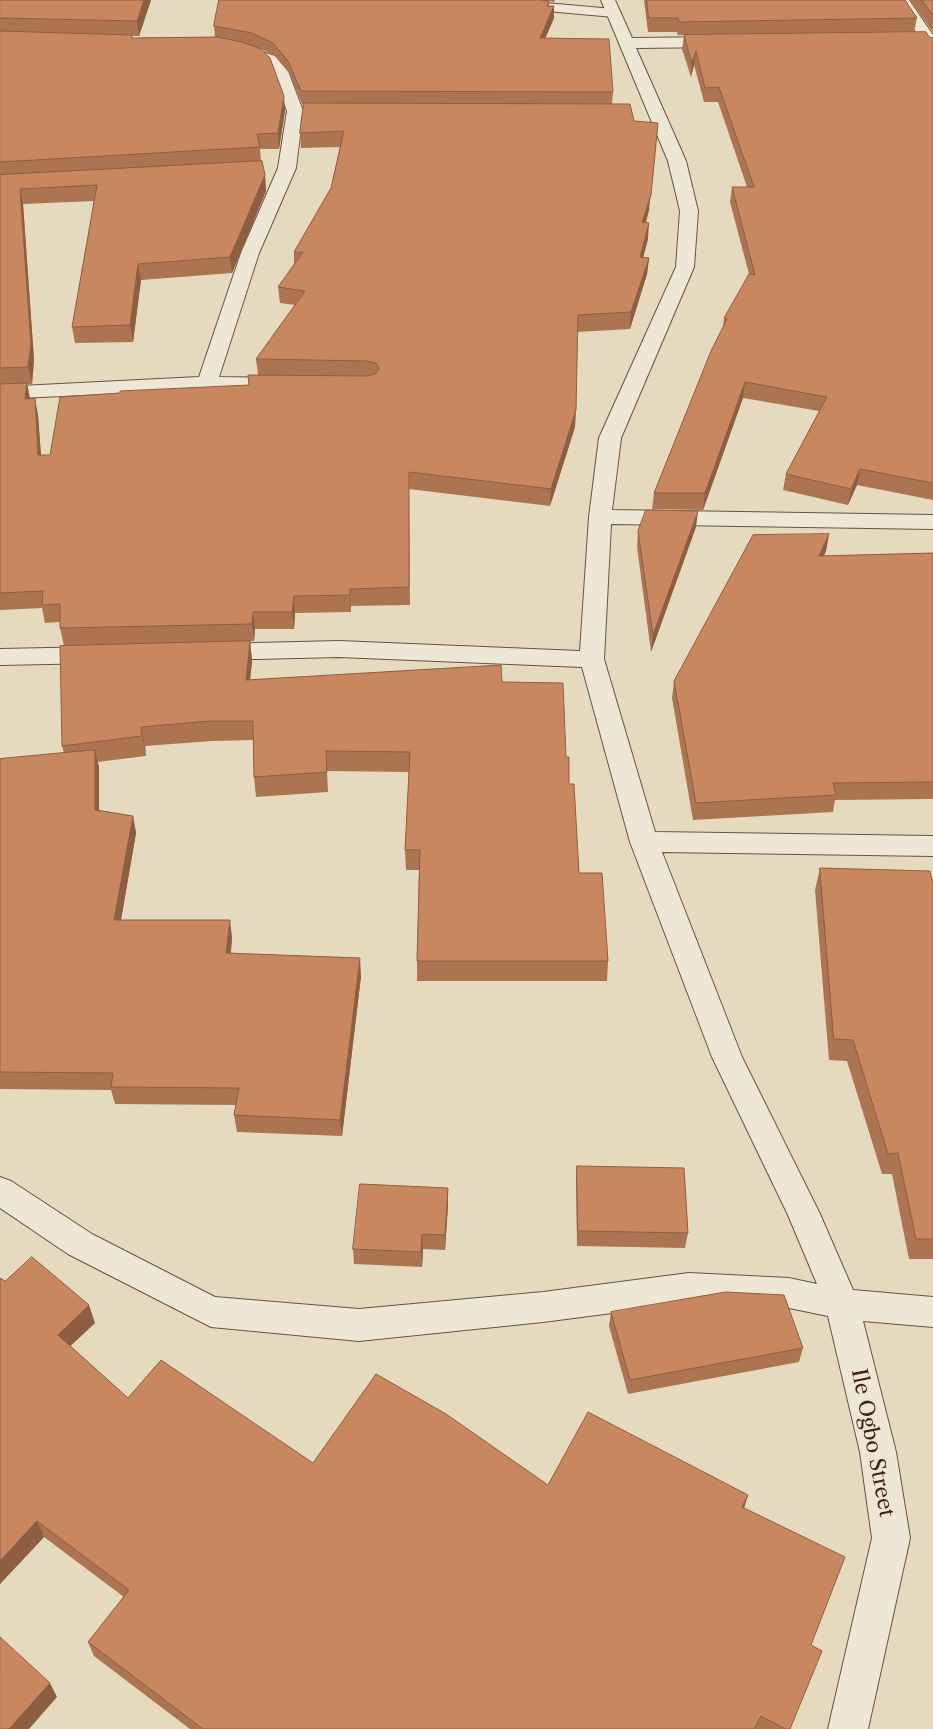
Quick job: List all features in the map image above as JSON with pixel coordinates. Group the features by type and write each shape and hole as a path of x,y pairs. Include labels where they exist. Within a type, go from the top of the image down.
{"street":[{"path":"902,0 930,42"},
{"name":"Ile Ogbo Street","path":"611,7 625,43 645,112 677,161 689,211 685,267 610,438 600,517 592,659 644,842 727,1056 804,1214 842,1304 878,1452 891,1538 848,1729"},
{"path":"908,39 930,42"},
{"path":"625,43 732,42"},
{"path":"207,383 250,253 287,168 295,111 280,71 269,59 248,51 219,45"},
{"path":"295,111 315,112"},
{"path":"267,169 287,168"},
{"path":"0,393 207,383 301,384"},
{"path":"600,517 933,522"},
{"path":"192,653 339,649 592,659"},
{"path":"0,657 124,654"},
{"path":"644,842 933,846"},
{"path":"0,1191 80,1244 211,1312 359,1325 543,1308 690,1288 789,1293 842,1304 933,1312"}],"lane":[{"path":"468,0 611,7"}],"building":[{"path":"0,0 144,0 137,21 0,18"},
{"path":"219,0 549,1 547,6 554,6 540,38 609,39 613,92 301,91 288,61 273,43 252,33 214,26"},
{"path":"647,0 905,0 917,18 679,22 678,18 649,18"},
{"path":"922,0 933,0 933,15"},
{"path":"0,31 132,35 131,38 217,37 242,42 261,49 270,58 284,96 278,133 257,134 260,147 0,162"},
{"path":"926,32 929,37 933,38 933,483 860,469 851,489 786,474 827,397 745,382 705,493 654,493 711,351 727,319 724,318 749,274 755,275 732,187 754,187 719,87 705,88 696,51 692,63 684,35"},
{"path":"304,103 630,104 634,121 658,123 651,195 642,222 649,223 640,257 649,258 631,312 578,315 576,410 551,489 409,472 409,587 350,589 350,595 294,596 292,612 253,612 252,624 60,628 60,604 42,605 43,591 0,593 0,384 27,383 25,399 35,398 38,455 50,455 60,397 120,393 120,391 249,385 248,375 367,376 375,374 379,369 376,363 367,361 256,359 305,291 278,287 303,252 294,252 331,188 344,131 300,133"},
{"path":"262,161 265,175 230,257 138,264 130,325 72,327 97,185 20,189 31,344 28,367 0,368 0,175"},
{"path":"646,510 698,511 653,635 638,531"},
{"path":"829,534 819,556 933,553 933,782 833,783 836,795 696,803 674,681 753,535"},
{"path":"250,641 246,680 501,665 502,682 563,683 566,757 569,757 569,784 574,784 579,873 602,873 608,961 417,961 420,850 405,850 410,752 326,751 327,772 254,777 253,721 209,721 141,727 142,736 62,746 60,646"},
{"path":"95,750 95,810 133,816 114,920 230,920 226,953 360,958 340,1120 234,1115 239,1088 111,1087 113,1073 0,1072 0,759"},
{"path":"820,868 930,871 933,880 933,1239 916,1239 898,1153 888,1154 853,1040 834,1039"},
{"path":"577,1166 684,1168 688,1233 578,1231"},
{"path":"360,1184 448,1188 445,1235 422,1234 421,1252 353,1249"},
{"path":"32,1257 89,1305 58,1335 128,1398 161,1360 313,1463 376,1374 446,1414 548,1485 588,1412 748,1495 742,1507 845,1557 811,1645 822,1651 790,1729 785,1729 761,1716 754,1729 203,1729 88,1642 129,1590 37,1521 0,1561 0,1278 5,1281"},
{"path":"726,1292 784,1295 803,1348 630,1380 611,1312"},
{"path":"0,1637 50,1683 9,1729 0,1729"}]}
